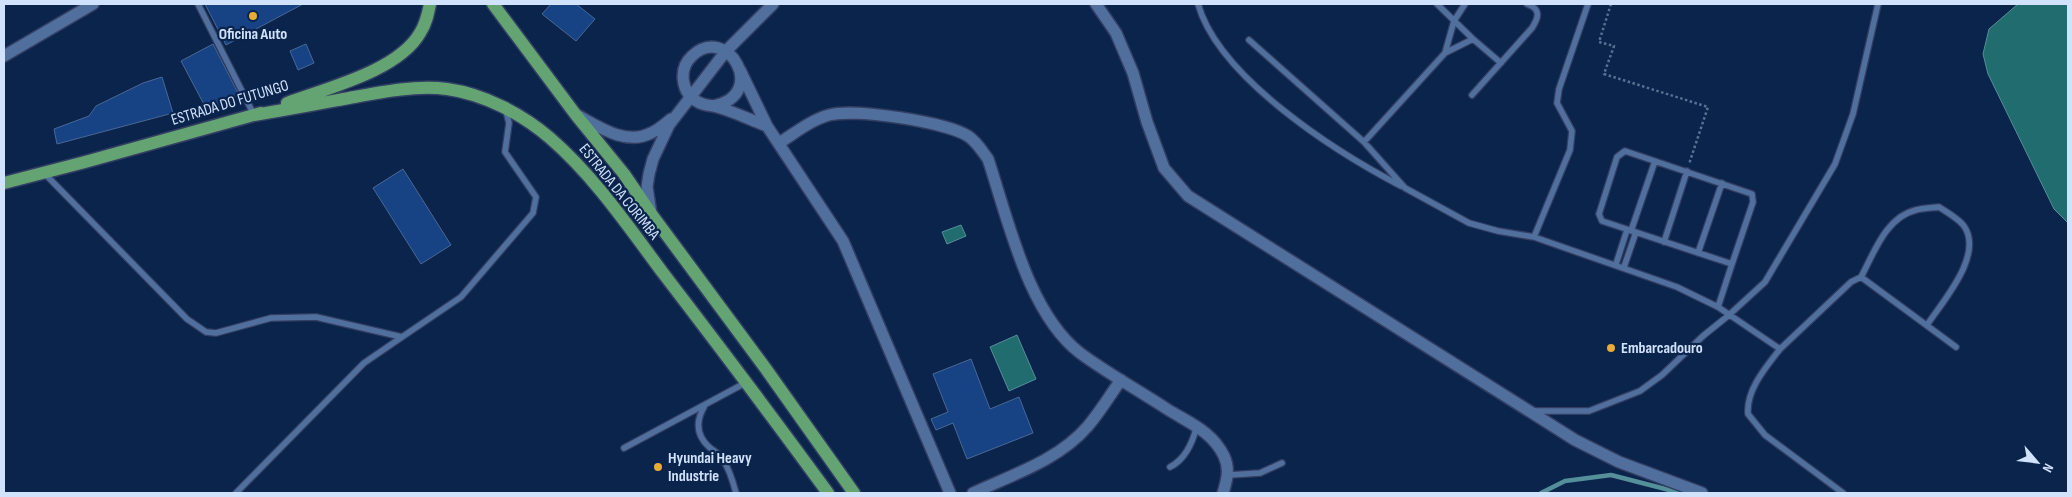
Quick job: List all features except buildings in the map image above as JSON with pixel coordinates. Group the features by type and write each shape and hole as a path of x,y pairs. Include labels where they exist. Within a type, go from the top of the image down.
{"main road":[{"name":"ESTRADA DO FUTUNGO","path":"4,183 95,160 254,115 387,65 399,56 420,33 427,18 430,4"},
{"path":"492,4 576,115"},
{"name":"ESTRADA DA CORIMBA","path":"254,115 386,91 418,88 447,89 468,94 504,107 548,137 587,174 747,382 828,493"},
{"name":"ESTRADA DA CORIMBA","path":"576,115 624,174 854,493"}],"street":[{"path":"4,56 93,4"},
{"path":"652,215 647,187 648,174 663,137 726,51 773,4"},
{"path":"1096,4 1116,34 1133,73 1147,122 1164,168 1188,196 1576,440 1619,462 1702,493"},
{"path":"767,126 713,106 705,105 691,97 684,84 683,76 687,62 692,56 705,49 713,48 726,51 733,57 767,126 843,241 950,493"},
{"path":"713,106 729,101 735,95 741,79 740,70"},
{"path":"779,143 822,118 850,111 936,124 968,136 980,147 988,160 1024,268 1048,318 1062,336 1079,352 1210,436 1224,457 1228,475 1224,493"},
{"path":"576,115 606,131 632,138 652,133 679,114"},
{"path":"973,493 1054,454 1070,443 1087,426 1121,380"}],"lane":[{"path":"198,4 254,115"},
{"path":"1198,4 1202,18 1222,49 1274,102 1338,150 1469,223 1498,231 1534,237 1677,286 1730,315 1780,349"},
{"path":"1437,4 1472,39 1501,63"},
{"path":"1445,53 1454,21 1465,4"},
{"path":"1472,96 1538,19 1538,12 1535,7 1527,4"},
{"path":"1534,237 1570,150 1572,131 1557,103 1559,89 1588,4"},
{"path":"1531,410 1589,411 1640,391 1662,376 1703,336 1730,315 1765,282 1835,164 1853,114 1878,4"},
{"path":"1364,142 1445,53 1472,39"},
{"path":"1250,40 1364,142 1405,188"},
{"path":"236,493 364,363 461,296 533,213 536,197 505,152 509,123 504,107"},
{"path":"1718,308 1732,264 1753,198 1749,192 1625,151 1617,157 1599,214 1602,221 1732,264"},
{"path":"1624,267 1632,231 1655,161"},
{"path":"1664,242 1687,171"},
{"path":"44,172 187,319 206,332 216,333 271,318 316,317 402,337"},
{"path":"1698,253 1722,183"},
{"path":"1843,493 1765,435 1748,414 1749,399 1756,383 1780,349 1851,282 1861,277 1885,232 1898,220 1915,210 1940,207 1964,226 1971,243 1966,265 1927,325"},
{"path":"1616,264 1632,231"},
{"path":"1861,277 1956,348"},
{"path":"624,448 747,382"},
{"path":"705,406 699,416 697,428 702,439 723,458 736,493"},
{"path":"1170,467 1178,462 1188,450 1194,440 1197,426"},
{"path":"1228,475 1260,473 1282,464"}],"path":[{"path":"1611,4 1599,42 1614,46 1604,74 1708,107 1687,171"}],"shaded area":[{"path":"2018,4 2068,4 2068,223 2054,209 1988,74 1983,54 1989,29"},
{"path":"961,225 966,236 947,244 942,232"},
{"path":"1017,335 1036,379 1009,391 990,347"}],"waterway":[{"path":"1541,493 1565,481 1611,475 1681,493"}],"place":[{"name":"Oficina Auto","path":"253,16"},
{"name":"Embarcadouro","path":"1611,348"},
{"name":"Hyundai Heavy Industrie","path":"658,467"}]}
